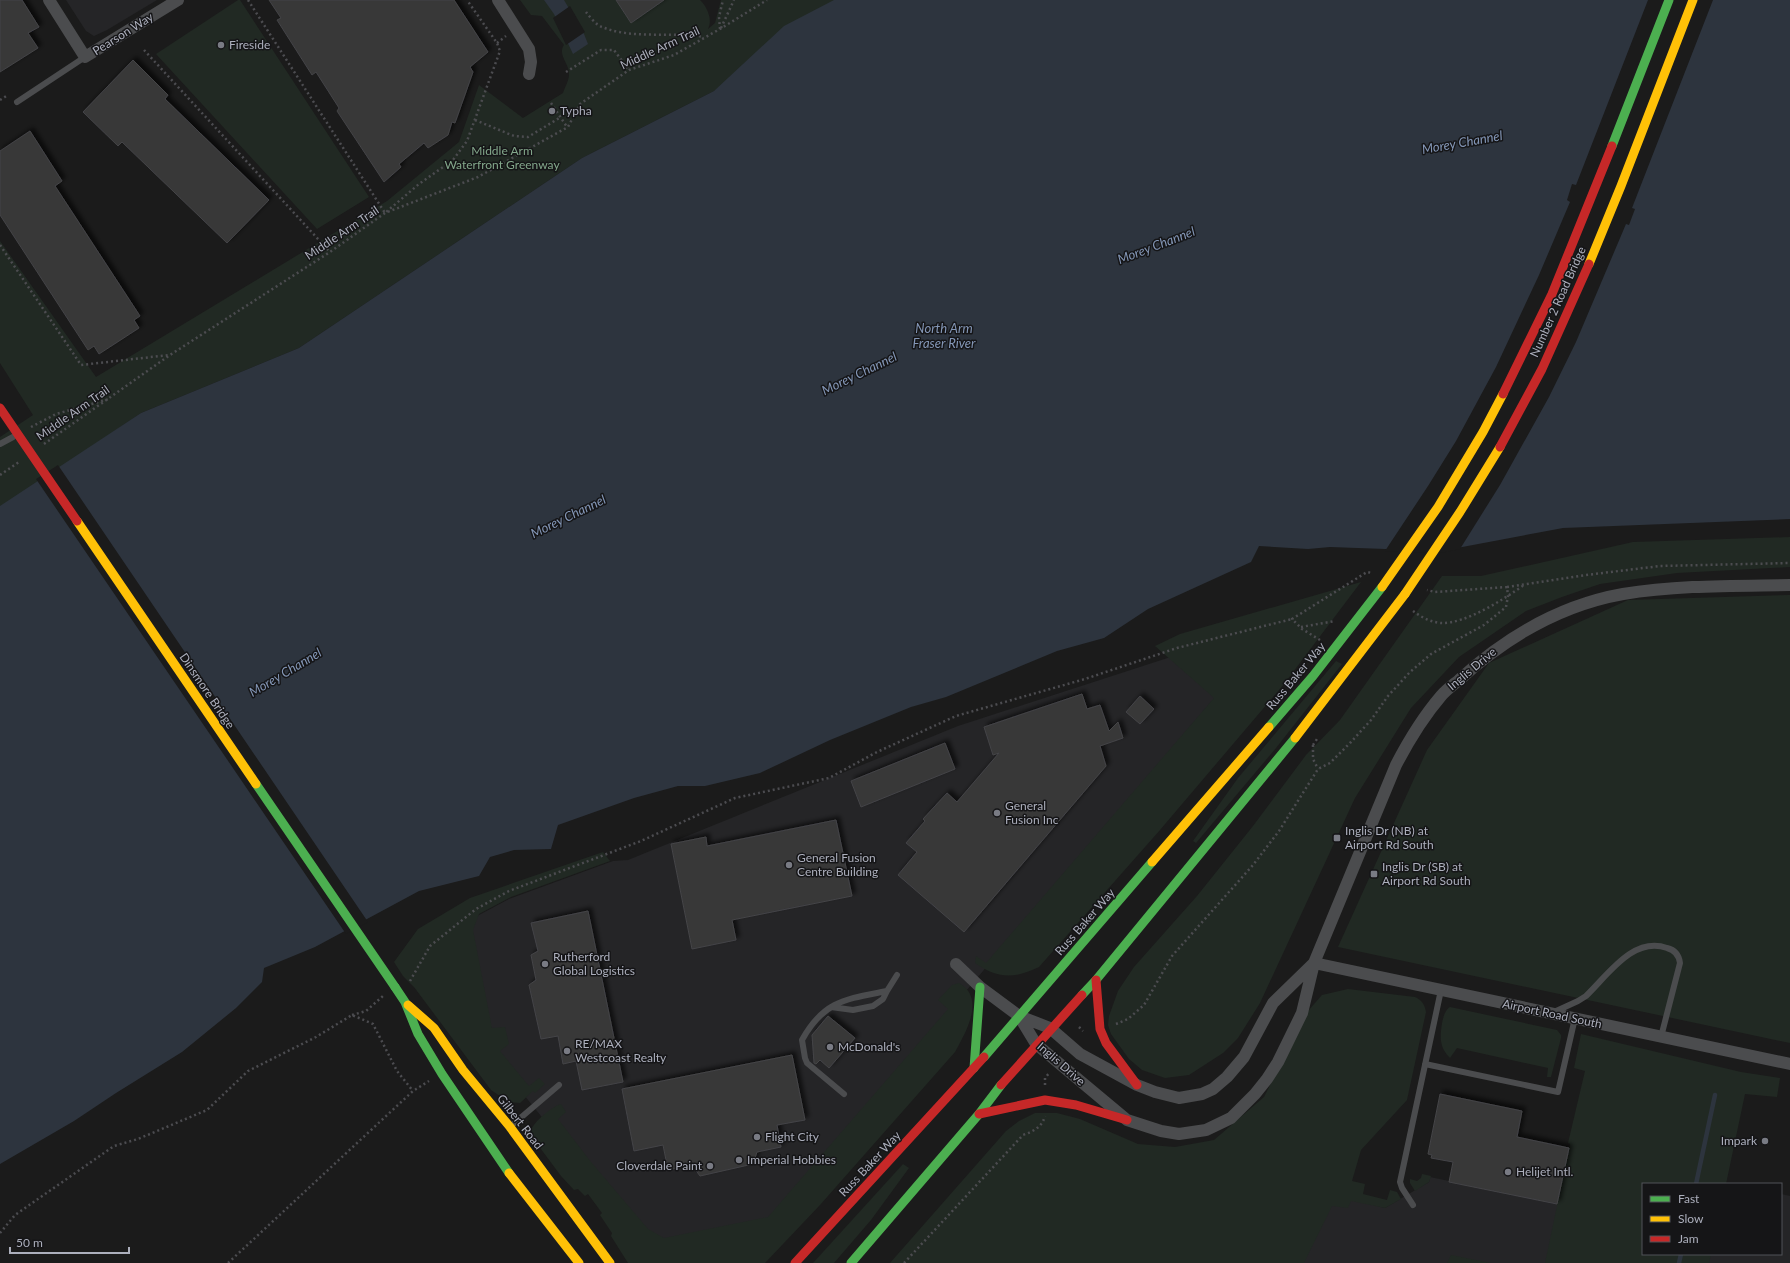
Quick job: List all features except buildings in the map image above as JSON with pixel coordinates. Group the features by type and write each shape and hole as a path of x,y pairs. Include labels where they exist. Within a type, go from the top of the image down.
{"main road":[{"name":"Number 2 Road Bridge","path":"1382,587 1438,507 1483,432 1520,362 1552,294 1582,223 1669,0"},
{"name":"Number 2 Road Bridge","path":"1096,980 1298,734 1405,594 1455,522 1502,442 1541,371 1575,299 1693,0"},
{"name":"Dinsmore Bridge","path":"0,408 395,988"},
{"name":"Russ Baker Way","path":"794,1263 974,1068 1313,676 1382,587"},
{"path":"851,1263 979,1114 1008,1075 1096,980"},
{"path":"1096,980 1100,1029 1106,1043 1137,1084"},
{"path":"974,1068 980,987"},
{"name":"Gilbert Road","path":"395,988 403,1000 418,1034 442,1074 511,1176 579,1263"},
{"name":"Gilbert Road","path":"403,1000 434,1028 463,1070 510,1127 610,1263"},
{"path":"979,1114 1045,1100 1056,1100 1079,1105 1127,1120"}],"street":[{"name":"Pearson Way","path":"49,0 85,58 178,0"},
{"path":"498,0 529,49 531,62 529,74"},
{"name":"Inglis Drive","path":"1019,1016 1036,1044 1127,1120 1161,1131 1179,1134 1206,1130 1231,1118 1255,1094 1278,1062 1302,1013 1314,963 1396,765 1410,737 1442,695 1479,661 1518,634 1546,620 1597,601 1622,594 1686,588 1790,585"},
{"name":"Inglis Drive","path":"1019,1016 1050,1028 1080,1054 1155,1092 1179,1098 1202,1094 1214,1089 1227,1077 1244,1057 1273,1003 1314,963"},
{"name":"Airport Road South","path":"1314,963 1790,1064"},
{"path":"956,964 980,987 1019,1016"}],"lane":[{"path":"17,102 85,58"},
{"path":"0,444 14,437"},
{"path":"1551,1013 1586,996 1630,953 1646,946 1661,946 1675,952 1680,959 1680,963 1661,1037"},
{"path":"828,1008 833,1007 853,1010 873,1006 883,999 897,975"},
{"path":"1414,1205 1402,1188 1400,1182 1441,990"},
{"path":"844,1094 807,1063 802,1040 815,1020 828,1008 839,1001 887,991"},
{"path":"1425,1064 1558,1092 1574,1018"},
{"path":"510,1127 558,1085"}],"path":[{"path":"248,0 385,213 419,184 453,160 467,141 500,51 497,42 468,0"},
{"path":"720,30 719,17 723,0"},
{"path":"720,30 734,0"},
{"name":"Middle Arm Trail","path":"39,448 170,355 330,252 385,213 478,177 568,127 580,104 629,70 674,54 720,30 768,0"},
{"path":"586,12 600,27 634,35 692,35 705,37"},
{"path":"144,50 330,252"},
{"path":"566,72 601,50 614,50 629,70"},
{"path":"551,102 568,127"},
{"path":"475,120 514,136 528,137 561,117"},
{"path":"0,245 81,365 170,355"},
{"path":"14,437 56,414 110,398"},
{"path":"0,475 19,461"},
{"path":"1507,587 1660,566 1790,563"},
{"path":"1413,611 1431,621 1447,622 1463,618 1508,596 1526,584"},
{"path":"1109,1027 1128,1019 1144,1005 1172,956 1253,864 1274,837 1318,769 1330,763 1351,742 1371,720 1388,696 1410,672 1431,654 1484,625 1506,607 1508,596"},
{"path":"403,1000 410,990 410,980 430,946 476,909 509,891 641,840 735,798 829,778 877,752 956,716 1085,679 1177,648 1292,619"},
{"path":"1300,628 1336,621"},
{"path":"1313,745 1313,759 1318,769"},
{"path":"0,1233 15,1215 114,1146 138,1140 207,1110 248,1071 316,1037 352,1015 366,1011 395,988"},
{"path":"228,1263 413,1091 397,1071 373,1024 352,1015"},
{"path":"1045,1092 1045,1078 1051,1072"},
{"path":"904,1263 1023,1135 1037,1129 1043,1124 1045,1116"}],"shaded area":[{"path":"66,0 157,0 107,30 94,36 86,31"},
{"path":"1186,652 1224,687 899,1070 755,1236 651,1252 490,1053 466,922 509,899 613,861 628,860 958,726"},
{"path":"1461,1125 1569,1148 1569,1150 1642,1184 1642,1255 1782,1255 1782,1194 1790,1196 1790,1263 909,1263 1220,1166 1385,1208 1429,1182 1430,1177 1449,1181"}],"green space":[{"path":"240,0 369,197 317,229 156,54"},
{"name":"Middle Arm Waterfront Greenway","path":"520,0 616,0 631,23 664,0 700,0 705,6 710,17 708,29 715,23 721,0 905,0 714,91 582,158 299,348 141,413 0,509 0,437 33,415 0,363 0,241 96,377 387,201 459,142 479,85 523,118 563,93 569,75 568,67 562,52 564,45 542,16 531,15"},
{"path":"1790,537 1790,567 1677,573 1600,584 1526,611 1459,657 1411,708 1355,798 1260,1003 1238,1038 1223,1053 1189,1075 1165,1078 1142,1070 1129,1059 1111,1034 1108,1025 1109,1016 1118,991 1134,967 1197,896 1253,826 1306,755 1340,720 1442,576 1481,576 1633,542"},
{"path":"1361,582 1284,684 1160,830 1039,967 1022,974 1006,976 991,972 975,963 976,956 986,963 1214,698 1155,646 1180,634"},
{"path":"1790,595 1790,1043 1338,947 1427,750 1489,663 1628,600"},
{"path":"1336,661 1342,664 1276,748 1196,843 1193,841 1238,778"},
{"path":"603,852 610,861 511,897 479,914 473,930 492,1028 505,1027 509,1044 500,1051 529,1086 539,1078 545,1084 535,1093 533,1091 520,1103 509,1102 491,1090 414,987 403,976 394,962 418,929 470,898"},
{"path":"959,983 967,989 971,997 972,1006 968,1025 955,1052 820,1205 765,1263 628,1263 611,1236 612,1233 600,1215 602,1213 588,1194 585,1196 578,1189 574,1190 561,1176 532,1137 532,1128 539,1119 548,1111 561,1104 566,1112 558,1119 591,1162 648,1229 664,1238 768,1217 948,1009 938,1000 952,985"},
{"path":"1348,989 1415,997 1421,1001 1426,1009 1407,1100 1361,1150 1352,1181 1365,1184 1363,1194 1387,1200 1390,1190 1397,1192 1401,1199 1385,1208 1351,1201 1348,1208 1332,1206 1304,1263 890,1263 1006,1131 1019,1121 1035,1113 1057,1113 1080,1119 1138,1144 1175,1147 1214,1140 1264,1097 1308,1011 1322,995"},
{"path":"1450,1007 1557,1030 1561,1035 1561,1038 1551,1077 1547,1077 1548,1068 1457,1048 1450,1058 1441,1044 1441,1028 1443,1017 1447,1009"},
{"path":"1581,1034 1741,1072 1780,1078 1777,1097 1745,1094 1726,1183 1642,1183 1642,1255 1711,1255 1709,1263 1545,1263 1570,1144 1568,1143 1585,1071 1574,1068"},
{"path":"903,1164 909,1168 871,1220 834,1263 813,1263"},
{"path":"1422,1174 1431,1176 1429,1182 1415,1191 1410,1183 1410,1179 1417,1181 1421,1178"},
{"path":"1451,1255 1491,1263 1447,1263"}],"water":[{"path":"544,0 564,0 584,34 588,44 573,54 554,14"},
{"name":"North Arm Fraser River","path":"834,0 1790,0 1790,519 1563,528 1441,551 1330,547 1308,549 1259,546 1251,562 1148,609 1104,638 1057,651 946,697 911,707 830,740 760,773 705,786 678,786 634,798 558,825 551,849 514,850 490,857 479,876 419,891 315,947 264,968 262,982 236,1008 182,1052 74,1121 0,1164 0,506 141,413 299,348 582,158 714,91 784,26"}],"pier":[{"path":"1648,0 1713,0 1632,208 1635,209 1629,225 1626,224 1576,342 1549,397 1500,485 1460,549 1441,553 1385,551 1456,441 1496,367 1539,275 1570,202 1567,200 1572,184 1576,185"},
{"path":"570,6 585,32 566,45 553,18"},
{"path":"58,465 368,922 346,934 36,479"}],"waterway":[{"path":"1696,1183 1715,1095"},
{"path":"1679,1263 1681,1255"}],"traffic: fast":[{"path":"1612,146 1669,0"},
{"path":"1269,727 1313,676 1382,587"},
{"path":"1082,995 1096,980 1295,738"},
{"path":"256,784 395,987"},
{"path":"984,1057 1152,862"},
{"path":"395,987 405,1002 418,1034 442,1074 509,1173"},
{"path":"974,1068 980,987"},
{"path":"851,1263 979,1114 1001,1085"}],"traffic: slow":[{"path":"1589,264 1693,0"},
{"path":"1382,587 1438,507 1483,432 1503,394"},
{"path":"1405,594 1460,512 1500,447"},
{"path":"77,521 256,784"},
{"path":"1295,738 1405,594"},
{"path":"1152,862 1269,727"},
{"path":"408,1005 434,1028 463,1070 510,1127 610,1263"},
{"path":"509,1173 579,1263"}],"traffic: jam":[{"path":"1503,394 1552,294 1612,146"},
{"path":"1500,447 1542,369 1589,264"},
{"path":"0,408 77,521"},
{"path":"1096,980 1100,1029 1106,1043 1137,1085"},
{"path":"1001,1085 1082,995"},
{"path":"795,1263 984,1057"},
{"path":"979,1114 1045,1100 1076,1105 1127,1120"}],"place":[{"name":"Fireside","path":"221,45"},
{"name":"Typha","path":"552,111"},
{"name":"General Fusion Inc","path":"997,813"},
{"name":"Inglis Dr (NB) at Airport Rd South","path":"1337,838"},
{"name":"General Fusion Centre Building","path":"789,865"},
{"name":"Inglis Dr (SB) at Airport Rd South","path":"1374,874"},
{"name":"Rutherford Global Logistics","path":"545,964"},
{"name":"McDonald's","path":"830,1047"},
{"name":"RE/MAX Westcoast Realty","path":"567,1051"},
{"name":"Flight City","path":"757,1137"},
{"name":"Impark","path":"1765,1141"},
{"name":"Imperial Hobbies","path":"739,1160"},
{"name":"Cloverdale Paint","path":"710,1166"},
{"name":"Helijet Intl.","path":"1508,1172"}],"water label":[{"name":"Morey Channel","path":"1462,142"},
{"name":"Morey Channel","path":"1156,245"},
{"name":"Morey Channel","path":"859,373"},
{"name":"Morey Channel","path":"568,516"},
{"name":"Morey Channel","path":"285,672"}]}
